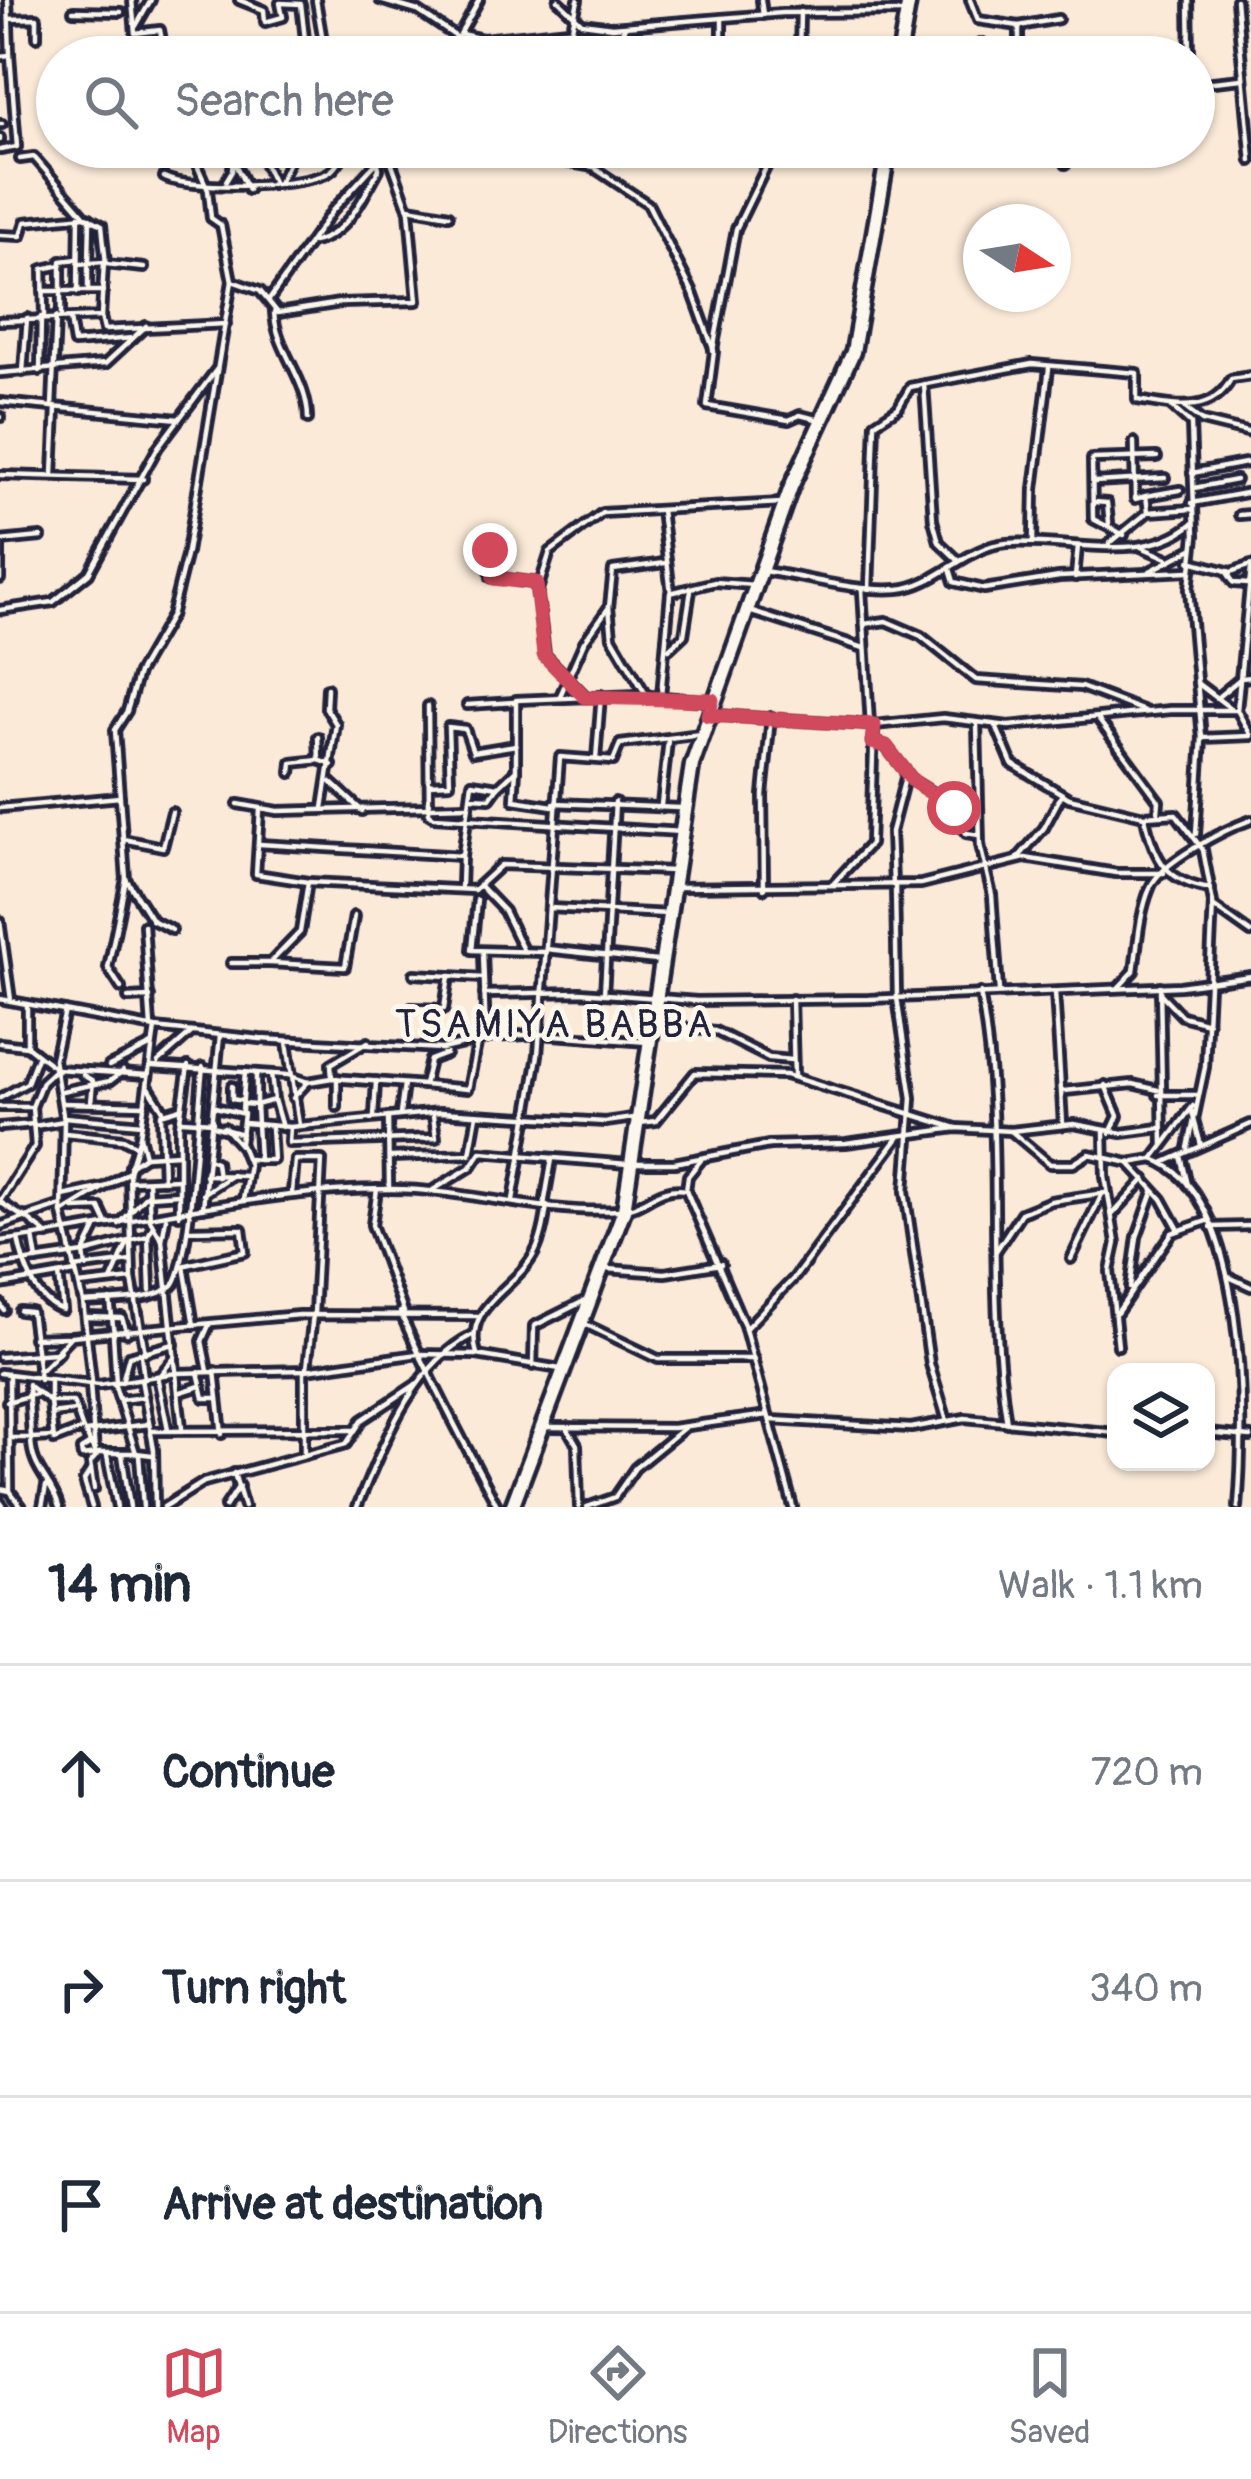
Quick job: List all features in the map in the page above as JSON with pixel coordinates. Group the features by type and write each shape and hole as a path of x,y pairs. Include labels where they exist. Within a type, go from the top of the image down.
{"main road":[{"path":"902,36 908,6"},
{"path":"512,1507 624,1210 675,871 701,734 785,503 858,332 885,168"}],"street":[{"path":"0,150 17,147 8,0"},
{"path":"91,0 92,12"},
{"path":"132,0 135,29"},
{"path":"135,29 151,0"},
{"path":"239,0 264,10 265,22 283,16 280,3 301,4 305,36"},
{"path":"316,0 322,36"},
{"path":"380,0 418,11 459,36 479,0"},
{"path":"558,0 589,25 626,26 908,6"},
{"path":"568,36 578,0"},
{"path":"761,0 763,15"},
{"path":"780,0 782,13"},
{"path":"854,0 854,11"},
{"path":"970,0 975,18 1019,26 1058,19"},
{"path":"1189,0 1190,36"},
{"path":"1236,0 1251,161"},
{"path":"73,11 121,12"},
{"path":"799,36 800,12"},
{"path":"9,19 37,18 38,36"},
{"path":"722,18 722,36"},
{"path":"619,36 626,26"},
{"path":"1019,26 1019,36"},
{"path":"135,29 160,30 161,36"},
{"path":"512,36 569,30"},
{"path":"1240,35 1251,34"},
{"path":"0,56 10,55"},
{"path":"1215,80 1251,72"},
{"path":"0,88 11,87"},
{"path":"0,106 12,105"},
{"path":"20,159 36,159"},
{"path":"43,168 84,216 102,225 104,331 226,324"},
{"path":"121,988 108,960 126,879 115,730 129,706 138,673 171,616 232,281 233,267 221,225 210,213 198,168"},
{"path":"224,183 232,168"},
{"path":"237,168 247,187"},
{"path":"271,168 277,184"},
{"path":"277,184 285,168"},
{"path":"164,177 186,188 224,183 247,187 334,168"},
{"path":"268,301 369,168"},
{"path":"313,242 334,236 345,225 379,168"},
{"path":"274,312 417,302 409,208 393,168"},
{"path":"595,168 648,204 693,293 713,350"},
{"path":"766,168 736,229 713,350 708,407 822,420"},
{"path":"409,208 449,214"},
{"path":"0,235 21,236 25,222 84,216"},
{"path":"78,292 84,216"},
{"path":"84,216 88,291"},
{"path":"52,474 62,259 144,268"},
{"path":"40,371 44,267 61,265"},
{"path":"232,281 255,288 268,301 304,388 308,419"},
{"path":"88,282 103,286"},
{"path":"43,291 78,292 103,286"},
{"path":"0,321 101,317"},
{"path":"23,372 27,318"},
{"path":"70,319 73,342 133,338"},
{"path":"0,372 105,364 146,326"},
{"path":"123,328 123,339"},
{"path":"829,887 870,844 872,725 864,624 875,423 898,408 910,387 968,379 999,367 1049,368 1137,374 1137,400 1185,408 1202,421 1251,434"},
{"path":"1034,543 1034,489 1049,368"},
{"path":"0,610 53,602 83,579 179,418 216,370"},
{"path":"1185,408 1220,396 1231,379 1251,376"},
{"path":"924,384 925,460 933,520 939,542 959,561"},
{"path":"0,402 179,418"},
{"path":"1170,405 1191,424 1189,571 1202,738 1196,834"},
{"path":"1134,442 1135,499 1180,490"},
{"path":"1124,535 1095,521 1092,459 1157,457"},
{"path":"1192,473 1251,462"},
{"path":"0,475 143,479"},
{"path":"1094,482 1165,478"},
{"path":"1192,488 1236,480"},
{"path":"1108,545 1148,512 1251,492"},
{"path":"1146,496 1148,512"},
{"path":"1094,502 1107,503 1109,524"},
{"path":"538,593 550,552 608,512 785,503"},
{"path":"661,510 671,593 661,696"},
{"path":"1239,515 1251,514"},
{"path":"1141,547 1193,523"},
{"path":"0,579 0,540 41,536"},
{"path":"487,538 491,577 534,581 544,655 585,697"},
{"path":"760,570 840,581 865,590 915,587 996,544 1141,547 1167,558"},
{"path":"1075,577 1078,546"},
{"path":"1146,574 1167,558 1192,549"},
{"path":"1190,561 1229,573 1250,568 1233,709"},
{"path":"646,695 612,637 609,607 614,569 665,563"},
{"path":"949,566 954,582 969,589 1189,571"},
{"path":"1229,573 1234,584 1249,584"},
{"path":"671,593 715,581 754,585"},
{"path":"669,650 684,635 691,590"},
{"path":"560,697 609,607"},
{"path":"744,610 864,648"},
{"path":"864,624 886,621 921,636 976,680 1082,687 1148,712"},
{"path":"1244,640 1251,631"},
{"path":"1219,696 1240,678 1251,677"},
{"path":"1197,683 1233,709 1251,736 1202,738"},
{"path":"323,808 331,782 336,724 326,708 327,688"},
{"path":"596,759 601,695"},
{"path":"467,705 646,695 771,717 872,725 943,718 996,726 1233,709"},
{"path":"514,702 514,800 686,808"},
{"path":"428,706 429,806 434,817 682,832"},
{"path":"764,890 763,784 771,717"},
{"path":"1098,719 1159,801 1157,813"},
{"path":"977,723 980,836 999,992"},
{"path":"429,726 465,729 472,752 516,745"},
{"path":"996,726 1007,759 1062,794 1144,816 1176,814 1204,846 1213,906 1214,982 1188,1148 1163,1163"},
{"path":"429,784 450,783 448,727"},
{"path":"513,1200 540,1034 560,757 618,759 620,744 701,734"},
{"path":"318,736 319,760"},
{"path":"661,805 668,740"},
{"path":"872,742 886,746 906,774 948,802 966,833 980,836"},
{"path":"291,773 292,763 319,760 332,765"},
{"path":"470,797 490,798 516,770"},
{"path":"906,774 891,832 897,998 908,1045 907,1207 931,1364 947,1421"},
{"path":"331,782 362,811"},
{"path":"460,889 472,784 498,787"},
{"path":"1018,858 1062,794"},
{"path":"0,808 120,797"},
{"path":"604,994 615,802"},
{"path":"238,804 260,809 362,811 469,806"},
{"path":"260,809 258,878 460,889 480,886 496,866 675,871"},
{"path":"123,838 163,847 172,812"},
{"path":"1144,816 1154,853 1165,871 1182,884 1210,889"},
{"path":"1118,988 1129,978 1150,889 1165,871 1251,820"},
{"path":"259,844 462,856"},
{"path":"673,886 764,890 921,884 985,863 1018,858 1130,875 1165,871"},
{"path":"126,879 152,920 172,930"},
{"path":"270,963 300,932 308,882"},
{"path":"480,886 504,910 524,951"},
{"path":"477,900 472,950 606,953 662,962"},
{"path":"1213,906 1251,933"},
{"path":"548,908 669,914"},
{"path":"231,964 345,967 354,916"},
{"path":"0,921 11,1000"},
{"path":"144,926 153,1027 140,1136 129,1169 134,1206 128,1223 154,1456 154,1507"},
{"path":"483,953 486,1039"},
{"path":"413,974 484,978"},
{"path":"411,1008 444,1009 449,976"},
{"path":"1129,978 1160,990 1251,976"},
{"path":"484,994 897,998 1148,987"},
{"path":"1160,990 1182,1016 1208,1023"},
{"path":"1160,990 1158,1114 1163,1145"},
{"path":"1054,991 1063,1124"},
{"path":"980,993 991,1055 995,1312 1006,1423"},
{"path":"128,998 150,998"},
{"path":"0,999 153,1027 286,1040 442,1049 540,1034 649,1042"},
{"path":"792,999 794,1077"},
{"path":"26,1004 28,1046 58,1078 62,1103 63,1233 83,1302 96,1451"},
{"path":"48,1235 0,1201 34,1146 32,1107 42,1082 53,1071 66,1010"},
{"path":"652,1024 715,1031 770,1058 792,1060"},
{"path":"53,1071 148,1071 192,1032"},
{"path":"203,1210 220,1035"},
{"path":"286,1040 299,1125"},
{"path":"338,1107 331,1064 368,1042"},
{"path":"158,1062 288,1075 308,1082 335,1078 468,1089 478,1042"},
{"path":"0,1043 28,1046"},
{"path":"106,1069 152,1045"},
{"path":"424,1085 430,1060 446,1054"},
{"path":"29,1082 38,1059"},
{"path":"179,1215 180,1120 188,1066"},
{"path":"170,1288 183,1266 190,1230 202,1067"},
{"path":"79,1071 93,1081"},
{"path":"60,1092 93,1081 110,1081 123,1071"},
{"path":"241,1146 244,1072"},
{"path":"256,1073 259,1160"},
{"path":"244,1123 286,1127 432,1113 656,1121 695,1073 794,1077 956,1128"},
{"path":"1145,1084 1159,1073"},
{"path":"271,1074 274,1100 289,1143 436,1138 432,1113"},
{"path":"91,1103 93,1081"},
{"path":"374,1118 376,1081"},
{"path":"0,1098 29,1082 42,1082"},
{"path":"292,1098 308,1082"},
{"path":"400,1114 404,1084"},
{"path":"1064,1091 1145,1084 1158,1093 1198,1095"},
{"path":"1105,1085 1118,1116 1107,1132 1103,1156 1104,1194 1112,1216 1118,1346"},
{"path":"147,1086 158,1094 162,1112 163,1180"},
{"path":"232,1086 232,1099 242,1106"},
{"path":"198,1098 242,1106 274,1100"},
{"path":"62,1103 145,1105"},
{"path":"1,1108 32,1107"},
{"path":"0,1127 64,1119 142,1121 181,1108"},
{"path":"1153,1159 1193,1109"},
{"path":"1193,1109 1201,1145"},
{"path":"1158,1114 1172,1131"},
{"path":"391,1157 470,1154 477,1115"},
{"path":"388,1117 392,1139 389,1189"},
{"path":"180,1120 242,1134"},
{"path":"433,1191 471,1167 481,1152 634,1164 701,1160 769,1145 898,1138 956,1128 1011,1131 1063,1124 1107,1132 1160,1128"},
{"path":"1188,1148 1251,1124"},
{"path":"224,1127 249,1159 243,1200"},
{"path":"249,1159 273,1160 271,1127"},
{"path":"1011,1131 1050,1164 1103,1156 1130,1162 1153,1159 1188,1188 1209,1224 1228,1276 1242,1437 1238,1507"},
{"path":"65,1133 123,1138 135,1146"},
{"path":"140,1136 146,1156"},
{"path":"745,1329 795,1277 898,1138"},
{"path":"62,1205 74,1209 84,1205 146,1156 179,1154"},
{"path":"1181,1156 1188,1188"},
{"path":"208,1159 216,1162 222,1184"},
{"path":"477,1355 472,1335 478,1316 534,1255 553,1159"},
{"path":"292,1192 295,1160 322,1160 314,1314 305,1370 304,1454"},
{"path":"686,1190 701,1160"},
{"path":"1130,1162 1178,1228"},
{"path":"205,1175 247,1176"},
{"path":"203,1194 232,1175"},
{"path":"130,1181 191,1176"},
{"path":"1112,1216 1144,1179"},
{"path":"148,1181 150,1291"},
{"path":"0,1226 104,1187"},
{"path":"0,1241 149,1222 292,1192 433,1191 624,1210 663,1187 686,1190"},
{"path":"377,1190 372,1225 418,1354 498,1507"},
{"path":"686,1190 745,1329 793,1507"},
{"path":"1130,1288 1135,1244 1154,1192"},
{"path":"119,1225 148,1194 179,1194"},
{"path":"996,1251 1021,1213 1036,1205 1104,1194"},
{"path":"1071,1259 1104,1194"},
{"path":"84,1205 100,1208 108,1226"},
{"path":"134,1206 149,1207"},
{"path":"134,1206 162,1240"},
{"path":"166,1218 162,1240 182,1428"},
{"path":"1115,1318 1130,1288 1178,1228 1251,1226"},
{"path":"86,1267 84,1253 96,1228"},
{"path":"183,1266 245,1252 242,1229 190,1230"},
{"path":"0,1265 84,1253 148,1236"},
{"path":"33,1237 37,1261"},
{"path":"18,1239 23,1263 47,1304 63,1310 59,1275"},
{"path":"112,1281 129,1244"},
{"path":"0,1285 131,1261"},
{"path":"602,1269 664,1273 721,1264"},
{"path":"183,1266 195,1326"},
{"path":"1228,1276 1251,1287"},
{"path":"79,1285 133,1279"},
{"path":"83,1302 136,1298 170,1288"},
{"path":"533,1367 534,1326 589,1299"},
{"path":"110,1300 118,1383"},
{"path":"20,1311 31,1312 40,1380"},
{"path":"33,1338 314,1314 478,1316"},
{"path":"85,1320 122,1318 127,1333"},
{"path":"580,1322 658,1359 754,1360"},
{"path":"209,1324 202,1341 218,1398 222,1434"},
{"path":"357,1507 418,1383 441,1354 472,1335"},
{"path":"41,1370 52,1363 67,1336"},
{"path":"114,1360 174,1344"},
{"path":"0,1357 60,1351"},
{"path":"29,1382 118,1383 176,1373 305,1370 418,1354 477,1355 560,1370"},
{"path":"168,1429 159,1376 175,1357"},
{"path":"125,1358 117,1400 137,1454 143,1507"},
{"path":"52,1363 52,1437"},
{"path":"198,1372 204,1398 218,1398"},
{"path":"0,1373 29,1382 50,1402 73,1402 84,1431 94,1489"},
{"path":"9,1375 3,1394 10,1437 10,1491 22,1507"},
{"path":"29,1382 32,1464 53,1490 59,1507"},
{"path":"164,1507 196,1485 346,1444 362,1420 418,1383"},
{"path":"178,1393 200,1386"},
{"path":"7,1402 28,1400 39,1393"},
{"path":"117,1400 163,1403"},
{"path":"51,1414 76,1411"},
{"path":"165,1412 181,1416"},
{"path":"540,1427 685,1427 769,1417 910,1428 947,1421 1006,1423 1033,1430 1107,1433"},
{"path":"92,1507 84,1481 89,1463 122,1418"},
{"path":"567,1428 578,1445 583,1507 615,1497 635,1468 685,1427"},
{"path":"70,1438 84,1431 150,1428 222,1434 355,1431"},
{"path":"1215,1433 1251,1437"},
{"path":"0,1437 70,1438 107,1456 154,1456"},
{"path":"122,1454 130,1507"},
{"path":"107,1456 117,1507"},
{"path":"140,1469 154,1466"},
{"path":"234,1473 244,1507"},
{"path":"42,1507 46,1486"},
{"path":"225,1507 239,1486"},
{"path":"0,1489 10,1491"}],"district":[{"name":"TSAMIYA BABBA","path":"555,1023"}],"route":[{"path":"490,550 494,578 536,583 544,655 585,697 686,697 712,700 708,715 874,725 872,742 886,746 913,781 954,808"}]}
